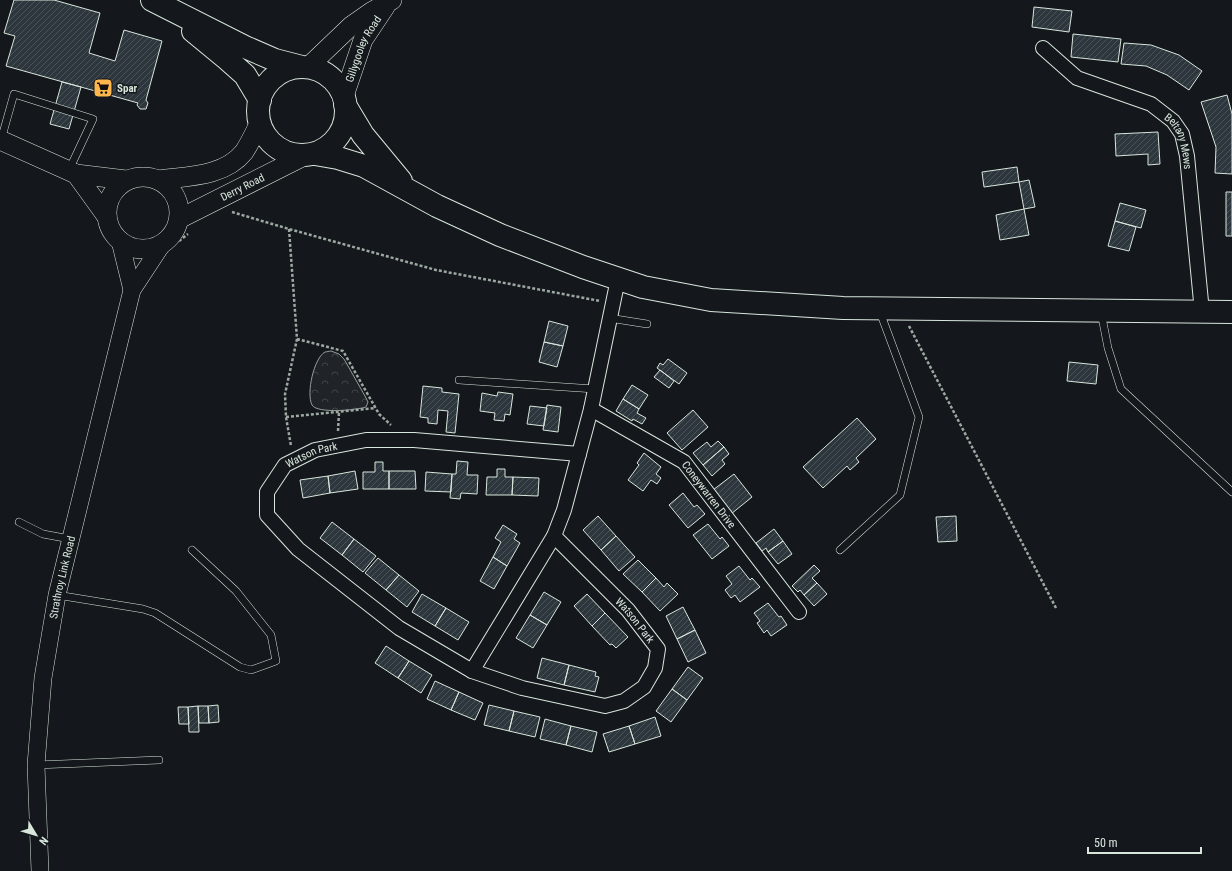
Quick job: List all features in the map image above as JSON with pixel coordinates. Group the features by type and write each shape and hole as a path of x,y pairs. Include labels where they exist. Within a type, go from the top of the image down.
{"highway":[{"path":"157,2 245,47 275,60 315,69 326,74 337,84 363,135 391,170 410,190"},
{"path":"157,2 245,75 260,100"},
{"path":"305,67 290,69 279,74 269,82 262,94 258,108 260,122 265,135 275,146 287,152 301,155 310,154 327,148 337,138 344,125 346,111 345,100"},
{"path":"310,154 338,158 364,166 437,206 500,235 583,267 643,287 711,300 843,308 1232,312"}],"main road":[{"name":"Gillygooley Road","path":"305,67 351,26 370,12 389,2"},
{"name":"Gillygooley Road","path":"345,100 363,40 389,2"},
{"path":"158,180 209,173 232,163 244,152 260,122"},
{"path":"1,140 73,172 126,180"},
{"name":"Derry Road","path":"179,219 310,154"},
{"path":"73,172 107,217"},
{"path":"136,177 147,177 158,180 169,188 174,194 179,208 179,219 169,238 157,246 143,249 127,245 120,241 109,227 107,217 108,203 111,195 126,180 136,177"}],"street":[{"name":"Beltany Mews","path":"1043,48 1077,78 1151,104 1173,121 1182,134 1186,156 1202,312"},
{"name":"Strathroy Link Road","path":"120,241 132,290"},
{"name":"Strathroy Link Road","path":"40,871 36,765 43,678 57,595 132,290 163,242"},
{"path":"472,670 554,536 564,510 591,409 618,278"},
{"name":"Coneywarren Drive","path":"591,409 684,462 799,612"},
{"name":"Watson Park","path":"554,536 628,610 658,649 655,668 644,687 624,701 605,706 522,688 472,670 399,628 298,549 267,515 267,492 285,465 315,450 366,440 414,440 579,454"}],"lane":[{"path":"1,140 14,94 93,119 73,172"},
{"path":"840,550 900,495 919,417 878,308"},
{"path":"1101,310 1108,348 1121,389 1232,492"},
{"path":"609,318 647,324"},
{"path":"459,380 595,389"},
{"path":"19,522 43,534 71,539"},
{"path":"57,595 143,609 155,613 240,667 251,670 276,660 271,634 236,591 192,550"},
{"path":"36,765 159,760"}],"path":[{"path":"228,211 436,270 612,303"},
{"path":"289,229 297,339 285,394 286,417 291,450 295,460"},
{"path":"905,308 909,326 1056,608"},
{"path":"297,339 343,351 379,414"},
{"path":"286,417 375,408"},
{"path":"337,446 339,412"}],"green space":[{"path":"331,351 339,354 344,359 368,402 366,407 346,410 321,410 312,405 310,400 310,392 314,368 317,361 325,352"}],"building":[{"path":"14,0 54,0 100,13 89,53 115,61 124,30 162,41 146,100 148,103 146,109 140,109 137,105 138,103 6,66 15,36 4,33"},
{"path":"1034,7 1072,11 1069,32 1032,27"},
{"path":"1073,34 1121,39 1118,62 1071,57"},
{"path":"1124,43 1151,45 1179,55 1202,71 1189,90 1167,75 1146,66 1121,64"},
{"path":"62,82 81,87 69,129 50,124"},
{"path":"1227,95 1232,114 1232,174 1215,173 1216,147 1201,102"},
{"path":"1158,132 1160,164 1148,165 1148,154 1116,156 1115,134"},
{"path":"1017,167 1019,182 984,187 982,172"},
{"path":"1029,180 1035,207 1024,209 1019,182"},
{"path":"1226,192 1232,192 1232,236 1226,236"},
{"path":"1120,203 1146,210 1141,228 1115,221"},
{"path":"1024,209 1029,235 1000,240 996,215"},
{"path":"1115,221 1136,227 1129,251 1108,246"},
{"path":"549,321 568,326 563,346 544,342"},
{"path":"544,342 563,346 557,367 539,362"},
{"path":"668,359 687,373 679,384 657,368 660,363 663,365"},
{"path":"1069,362 1098,365 1096,384 1067,381"},
{"path":"660,370 674,381 669,388 654,377"},
{"path":"632,385 648,395 639,409 623,399"},
{"path":"423,386 442,388 442,392 459,394 455,433 446,432 448,411 438,410 437,424 428,423 428,418 420,417"},
{"path":"498,392 513,394 510,415 505,414 504,421 494,420 495,413 480,411 482,393 497,396"},
{"path":"623,399 639,409 637,413 646,418 642,424 633,419 632,421 616,411"},
{"path":"547,405 561,407 558,432 543,430"},
{"path":"530,406 547,408 544,426 527,424"},
{"path":"693,410 708,427 682,450 667,433"},
{"path":"857,418 876,439 856,458 859,462 850,470 847,466 823,488 803,467"},
{"path":"718,441 724,447 703,465 693,453 707,442 711,447"},
{"path":"724,447 729,454 722,460 725,464 712,476 703,465"},
{"path":"644,453 661,467 656,474 661,478 657,484 651,480 643,491 628,480 639,465 637,463"},
{"path":"457,461 468,462 467,475 478,475 477,494 461,493 460,499 450,498 452,474 456,474"},
{"path":"375,462 383,462 383,471 389,471 389,489 363,489 363,472 375,472"},
{"path":"497,469 505,469 505,477 513,477 512,495 486,495 487,477 497,477"},
{"path":"355,471 358,489 330,493 328,476"},
{"path":"389,471 415,471 416,489 389,489"},
{"path":"426,472 452,474 451,492 425,491"},
{"path":"734,474 752,497 731,514 713,490"},
{"path":"328,476 330,493 303,498 300,480"},
{"path":"513,477 539,478 538,496 512,495"},
{"path":"683,493 694,507 697,505 705,514 688,528 669,505"},
{"path":"598,516 616,536 601,550 583,530"},
{"path":"956,516 957,541 938,542 936,517"},
{"path":"332,522 354,539 342,555 320,538"},
{"path":"708,524 720,539 722,537 729,546 712,559 693,535"},
{"path":"503,525 517,534 514,539 520,543 507,566 493,557 501,542 495,538"},
{"path":"774,529 783,541 768,552 766,548 762,551 756,543"},
{"path":"616,536 635,557 619,571 601,550"},
{"path":"354,539 376,556 363,572 342,555"},
{"path":"783,541 792,554 778,564 768,552"},
{"path":"493,557 507,566 494,589 480,581"},
{"path":"378,558 399,575 386,590 365,573"},
{"path":"638,560 656,578 642,592 623,574"},
{"path":"814,565 820,571 812,578 817,583 804,595 800,590 798,592 792,586"},
{"path":"739,566 750,580 752,578 760,587 740,602 735,595 731,598 725,590 732,584 726,576"},
{"path":"399,575 419,591 407,607 386,590"},
{"path":"656,578 664,587 667,583 678,594 660,611 642,592"},
{"path":"817,583 827,594 814,606 804,595"},
{"path":"544,592 561,602 547,625 530,615"},
{"path":"422,594 446,608 435,626 412,612"},
{"path":"587,594 605,613 592,626 574,606"},
{"path":"768,603 779,617 781,616 787,625 771,636 767,630 764,633 757,623 760,621 754,613"},
{"path":"683,607 695,630 677,639 666,616"},
{"path":"446,608 469,622 458,640 435,626"},
{"path":"605,613 628,637 616,648 612,644 610,645 592,626"},
{"path":"530,615 547,625 533,648 516,638"},
{"path":"695,630 706,653 688,662 677,639"},
{"path":"386,646 409,661 398,678 375,663"},
{"path":"542,658 569,665 564,685 537,678"},
{"path":"409,661 432,675 421,693 398,678"},
{"path":"569,665 596,672 595,676 599,677 595,692 564,685"},
{"path":"688,667 703,678 687,700 672,689"},
{"path":"435,681 459,692 451,710 427,699"},
{"path":"672,689 687,700 671,722 656,711"},
{"path":"459,692 483,703 475,720 451,710"},
{"path":"218,705 219,722 209,723 208,706"},
{"path":"489,705 514,711 509,731 484,725"},
{"path":"198,706 199,732 189,732 188,707"},
{"path":"198,706 208,706 209,723 199,723"},
{"path":"178,707 188,707 189,724 179,724"},
{"path":"514,711 540,717 535,737 509,731"},
{"path":"655,717 661,736 635,744 629,726"},
{"path":"545,719 571,726 566,745 540,739"},
{"path":"571,726 597,732 592,752 566,745"},
{"path":"629,726 635,744 609,752 603,734"}],"place":[{"name":"Spar","path":"103,88"}]}
